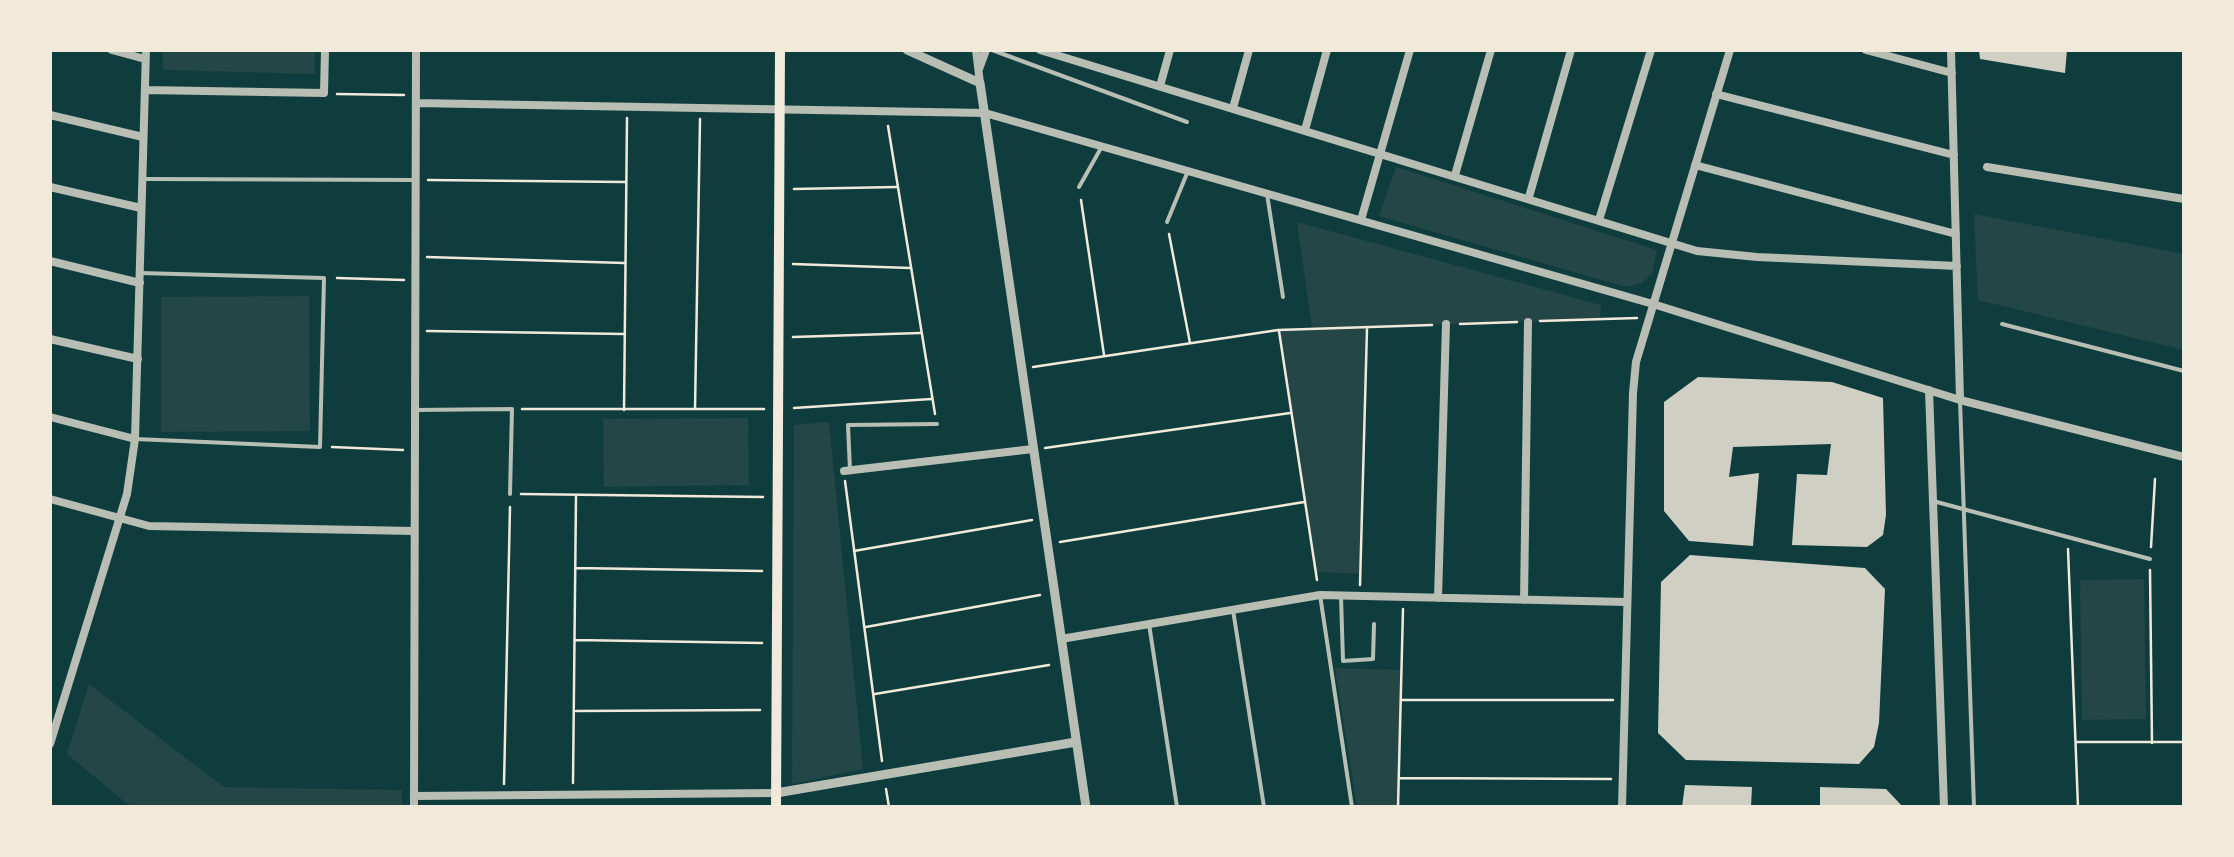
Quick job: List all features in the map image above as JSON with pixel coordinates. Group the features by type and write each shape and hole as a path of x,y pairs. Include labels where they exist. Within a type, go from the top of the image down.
{"main road":[{"path":"776,807 780,50"}],"street":[{"path":"50,744 127,494 135,439 145,55 112,50"},
{"path":"145,90 324,93 325,50"},
{"path":"414,807 416,50"},
{"path":"907,50 980,77"},
{"path":"976,50 1086,807"},
{"path":"980,77 989,50"},
{"path":"1040,50 1697,251 1957,266"},
{"path":"1083,63 1087,50"},
{"path":"1160,86 1170,50"},
{"path":"1233,108 1249,50"},
{"path":"1305,130 1328,50"},
{"path":"1361,220 1410,50"},
{"path":"1456,175 1491,50"},
{"path":"1528,197 1571,50"},
{"path":"1599,220 1650,50"},
{"path":"1622,807 1636,362 1730,50"},
{"path":"1866,50 1893,54 1952,73"},
{"path":"1951,50 1960,400"},
{"path":"1716,94 1954,156"},
{"path":"416,99 984,113 1654,304 1960,400 2184,457"},
{"path":"50,115 143,137"},
{"path":"1695,165 1956,234"},
{"path":"1987,167 2184,199"},
{"path":"50,187 142,208"},
{"path":"50,261 140,278"},
{"path":"1524,600 1528,322"},
{"path":"1438,598 1446,324"},
{"path":"50,339 138,358"},
{"path":"1929,390 1944,807"},
{"path":"50,417 135,439"},
{"path":"847,471 1034,449"},
{"path":"50,499 149,526 414,531"},
{"path":"1061,639 1320,595 1628,602"},
{"path":"414,796 776,794 1076,742"}],"lane":[{"path":"989,50 1187,122"},
{"path":"1079,188 1102,146"},
{"path":"1167,222 1188,171"},
{"path":"142,179 416,180"},
{"path":"1267,194 1283,298"},
{"path":"135,439 320,447 324,278 140,278"},
{"path":"2002,324 2184,371"},
{"path":"1960,400 1974,807"},
{"path":"415,410 512,409 510,494"},
{"path":"847,471 848,424 937,424"},
{"path":"1933,501 2150,558"},
{"path":"1320,595 1352,807"},
{"path":"1340,596 1342,660 1372,659 1374,624"},
{"path":"1233,610 1264,807"},
{"path":"1149,624 1177,807"}],"path":[{"path":"324,93 416,99"},
{"path":"624,410 627,106"},
{"path":"695,409 700,108"},
{"path":"885,111 937,424"},
{"path":"416,180 626,182"},
{"path":"792,189 898,187"},
{"path":"1079,188 1104,356"},
{"path":"1167,222 1190,343"},
{"path":"415,257 626,263"},
{"path":"792,264 911,268"},
{"path":"324,278 415,281"},
{"path":"1022,369 1278,330 1649,318"},
{"path":"1360,596 1367,327"},
{"path":"415,330 625,334"},
{"path":"1278,330 1320,595"},
{"path":"792,337 922,333"},
{"path":"790,408 932,399"},
{"path":"512,409 765,409"},
{"path":"1034,449 1291,413"},
{"path":"320,447 414,450"},
{"path":"847,471 889,807"},
{"path":"2152,743 2150,558 2155,479"},
{"path":"504,795 510,494 765,498"},
{"path":"573,795 576,496"},
{"path":"1047,544 1305,502"},
{"path":"854,550 1044,518"},
{"path":"2068,537 2078,807"},
{"path":"576,568 764,570"},
{"path":"864,627 1054,592"},
{"path":"1398,807 1403,597"},
{"path":"575,640 763,642"},
{"path":"873,694 1065,662"},
{"path":"1401,700 1624,700"},
{"path":"574,710 760,710"},
{"path":"2075,742 2184,742"},
{"path":"1399,778 1623,779"}],"shaded area":[{"path":"163,50 315,50 315,74 163,70"},
{"path":"1396,167 1657,250 1652,274 1642,283 1626,287 1379,216"},
{"path":"1974,214 2184,254 2184,350 1978,300"},
{"path":"1297,222 1601,305 1600,319 1367,327 1360,574 1316,572 1278,330 1312,328"},
{"path":"309,296 310,431 161,432 161,297"},
{"path":"748,418 749,485 604,487 603,419"},
{"path":"829,422 863,769 792,784 794,425"},
{"path":"2144,579 2146,719 2082,720 2080,580"},
{"path":"1335,668 1402,670 1398,807 1357,807"},
{"path":"89,684 224,787 402,790 402,807 131,807 67,754"}],"building":[{"path":"1979,50 2067,50 2065,73 1980,59"},
{"path":"1698,377 1832,382 1883,398 1883,535 1867,547 1792,545 1797,474 1827,475 1831,444 1733,447 1729,477 1759,473 1753,546 1689,541 1664,511 1664,402"},
{"path":"1690,555 1865,568 1885,589 1879,723 1874,747 1859,764 1686,760 1658,733 1661,582"},
{"path":"1685,785 1752,787 1751,807 1682,807"},
{"path":"1820,787 1886,789 1903,807 1820,807"}]}
